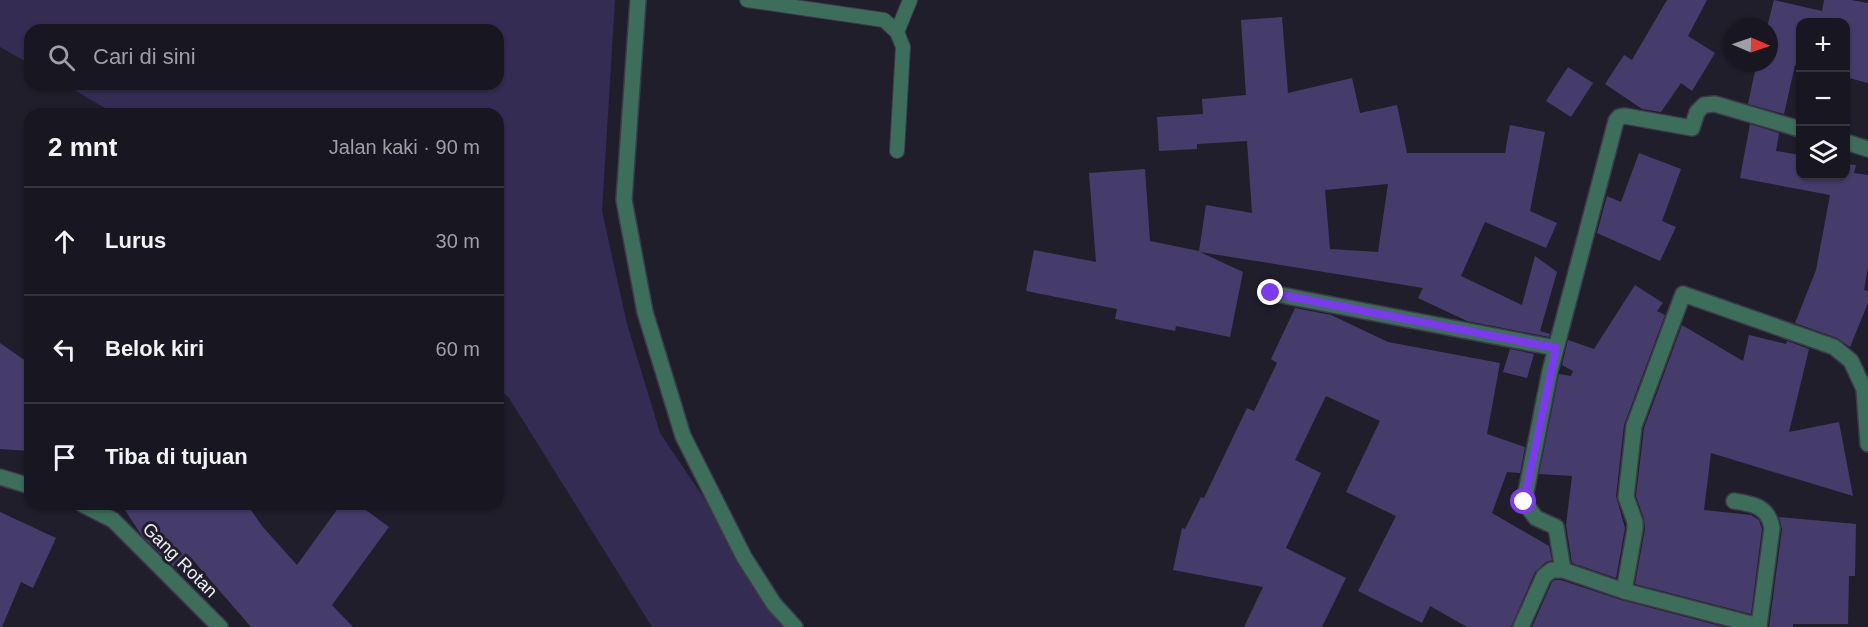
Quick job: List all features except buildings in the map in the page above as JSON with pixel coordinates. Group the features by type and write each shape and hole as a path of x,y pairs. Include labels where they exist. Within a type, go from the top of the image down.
{"street":[{"path":"638,0 624,200 645,312 683,436 744,557 774,604 795,627"},
{"path":"1563,570 1556,527 1536,518 1524,502 1556,348 1616,121 1619,117 1625,116 1692,128 1697,112 1704,105 1715,104 1796,128"},
{"path":"1850,144 1868,149"},
{"path":"1271,293 1556,348"},
{"path":"1624,591 1635,529 1635,522 1626,497 1634,426 1683,294 1834,348 1851,361 1864,389 1868,444"},
{"path":"0,477 24,484"},
{"path":"1734,501 1757,505 1765,511 1772,528 1759,627"},
{"name":"Gang Rotan","path":"94,510 113,519 220,627"},
{"path":"1521,627 1544,576 1552,570 1563,570 1624,591 1764,627"}],"lane":[{"path":"747,0 884,20 897,32 903,47 897,151"},
{"path":"897,32 910,0"}],"shaded area":[{"path":"0,0 615,0 602,211 627,324 660,433 791,627 652,627 504,393 504,108 105,108 74,90 504,90 504,24 24,24 24,61 0,47"}],"route":[{"path":"1271,293 1556,348 1524,502"}]}
